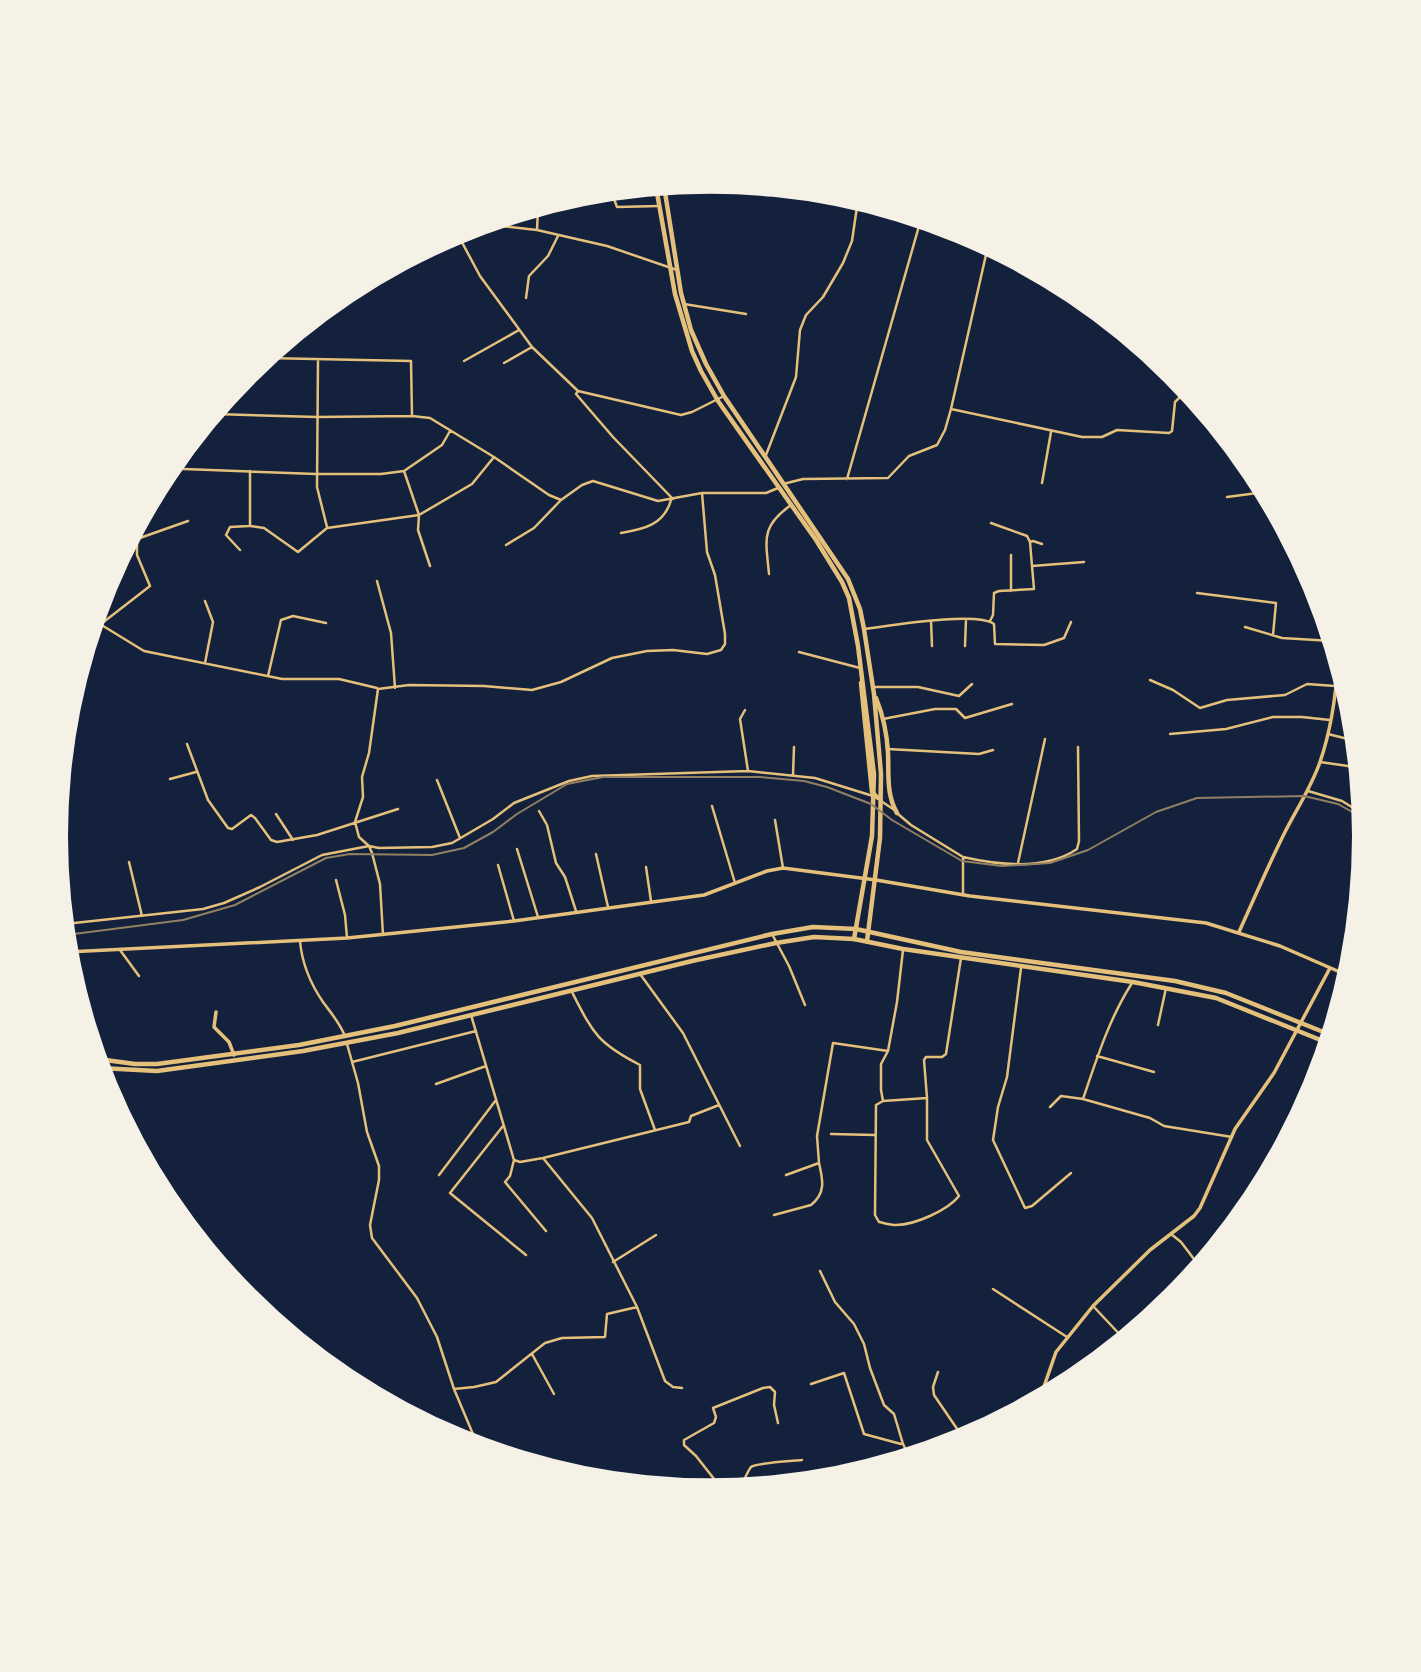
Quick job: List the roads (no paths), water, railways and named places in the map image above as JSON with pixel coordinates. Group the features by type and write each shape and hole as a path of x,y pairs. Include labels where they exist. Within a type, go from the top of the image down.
{"main road":[{"path":"665,195 684,304 691,330 706,364 791,505 842,582 849,598 859,656 871,789 878,798"},
{"path":"658,196 675,294 692,351 718,401 848,579 860,608 872,687 883,719 889,795 897,813"},
{"path":"854,939 872,836 874,774 860,669"},
{"path":"867,941 880,838 881,774 874,694"},
{"path":"109,1061 157,1064 345,1037 772,934 813,928 856,929 991,957 1175,981 1226,993 1322,1031"},
{"path":"112,1069 157,1071 347,1043 776,943 814,937 854,939 961,958 1133,982 1216,998 1320,1039"}],"street":[{"path":"615,201 617,207 660,206"},
{"path":"765,458 796,377 800,330 806,315 823,297 843,263 852,241 856,211"},
{"path":"537,230 538,218"},
{"path":"508,227 537,230 607,246 677,271"},
{"path":"847,479 917,228"},
{"path":"526,298 529,276 548,256 558,236"},
{"path":"463,244 480,276 532,347 578,391 681,415 718,401 724,396"},
{"path":"506,545 534,528 561,500 582,485 593,481 658,501 702,493 766,493 803,479 888,478 909,456 937,445 945,430 986,256"},
{"path":"684,304 746,314"},
{"path":"464,361 519,330"},
{"path":"505,363 532,347"},
{"path":"281,359 411,360 412,416"},
{"path":"318,360 316,474 327,527"},
{"path":"578,391 576,394 613,437 672,499"},
{"path":"951,408 1082,438 1102,437 1117,430 1169,433 1172,431 1175,402 1179,398"},
{"path":"227,414 430,418 549,495 561,500"},
{"path":"184,469 316,474 381,474 404,471 442,445 450,431"},
{"path":"1042,483 1051,432"},
{"path":"240,550 226,535 230,527 264,528 298,552 327,527 419,515 472,484 494,457"},
{"path":"250,471 250,526"},
{"path":"404,471 419,515 418,530 430,566"},
{"path":"104,625 144,651 282,679 339,679 378,689 409,685 459,685 532,690 570,678 612,658 647,651 673,650 707,654 721,650 725,644 725,634 715,575 707,552 702,493"},
{"path":"1227,498 1254,494"},
{"path":"621,533 654,524 667,512 672,499"},
{"path":"769,574 767,531 771,521 791,505"},
{"path":"142,537 188,522"},
{"path":"990,621 993,615 994,593 1034,589 1030,542 1027,536 991,523"},
{"path":"1030,542 1042,544"},
{"path":"105,621 150,586 137,555 137,546"},
{"path":"1011,555 1011,591"},
{"path":"1032,566 1084,562"},
{"path":"377,581 391,633 395,688"},
{"path":"1197,593 1276,603 1273,635"},
{"path":"205,601 213,622 205,663"},
{"path":"268,676 281,620 293,616 326,623"},
{"path":"965,646 966,619"},
{"path":"931,621 932,646"},
{"path":"864,629 931,621 990,621 994,624 995,644 1044,645 1064,638 1072,622"},
{"path":"1245,627 1283,638 1322,640"},
{"path":"799,652 860,669"},
{"path":"1150,680 1200,708 1227,700 1284,695 1307,684 1334,686"},
{"path":"872,687 918,687 959,696 972,684"},
{"path":"378,689 369,754 362,777 363,797 355,822 359,837 369,846 380,884 383,935"},
{"path":"1239,932 1320,762 1336,692"},
{"path":"883,719 935,709 956,709 965,718 1012,704"},
{"path":"745,710 740,719 748,771"},
{"path":"1170,734 1226,729 1273,717 1330,720"},
{"path":"1328,734 1345,738"},
{"path":"1018,863 1045,739"},
{"path":"187,744 208,800 228,828 232,829 251,815 271,840 277,842 317,835 398,809"},
{"path":"793,775 794,747"},
{"path":"75,923 203,909 224,903 322,855 369,846 432,847 452,843 514,803 569,781 592,776 748,771 815,778 878,798 911,825 963,857 984,862 1049,861 1067,856 1077,849 1078,747"},
{"path":"887,748 979,754 993,750"},
{"path":"1320,762 1348,766"},
{"path":"170,779 196,772"},
{"path":"437,780 460,838"},
{"path":"1308,791 1342,801 1352,807"},
{"path":"712,806 736,885"},
{"path":"539,811 547,825 556,863 565,877 576,911"},
{"path":"276,814 293,839"},
{"path":"775,820 783,868"},
{"path":"517,849 538,917"},
{"path":"596,854 608,907"},
{"path":"963,857 963,895"},
{"path":"129,862 142,916"},
{"path":"498,865 514,921"},
{"path":"646,867 651,901"},
{"path":"79,951 347,938 514,921 704,895 767,871 783,868 866,878 963,895 1206,923 1280,946 1338,971"},
{"path":"336,880 345,915 347,938"},
{"path":"772,934 805,1005"},
{"path":"300,941 309,979 340,1023 345,1037 358,1083 367,1132 379,1166 379,1180 369,1225 372,1238 417,1298 437,1337 472,1432"},
{"path":"119,948 139,976"},
{"path":"883,1101 881,1064 887,1051 897,1002 903,949"},
{"path":"928,1098 883,1101 876,1105 875,1215 879,1222 896,1225 911,1223 958,1199 959,1196 927,1140 928,1098 924,1060 926,1057 942,1057 946,1054 961,958"},
{"path":"1021,967 1007,1077 998,1107 993,1140 1025,1208 1032,1206 1071,1173"},
{"path":"1045,1384 1056,1352 1093,1307 1150,1250 1194,1216 1200,1208 1235,1129 1274,1073 1330,968"},
{"path":"640,974 683,1033 740,1146"},
{"path":"1083,1099 1116,1008 1133,982"},
{"path":"1158,1026 1166,989"},
{"path":"571,992 593,1031 618,1053 640,1065 640,1089 656,1130"},
{"path":"216,1012 214,1027 229,1042 234,1055"},
{"path":"471,1016 514,1160 510,1176 505,1182 546,1231"},
{"path":"352,1062 476,1031"},
{"path":"774,1215 811,1205 824,1186 817,1136 833,1042 887,1051"},
{"path":"1097,1056 1154,1072"},
{"path":"436,1084 486,1066"},
{"path":"1050,1107 1061,1096 1083,1099 1150,1118 1164,1126 1232,1137"},
{"path":"439,1175 496,1100"},
{"path":"514,1160 543,1158 689,1122 691,1116 719,1105"},
{"path":"503,1126 450,1193 526,1255"},
{"path":"831,1134 875,1135"},
{"path":"543,1158 592,1218 637,1307 666,1381 673,1387 682,1388"},
{"path":"786,1175 819,1163"},
{"path":"1171,1234 1193,1258"},
{"path":"614,1262 656,1235"},
{"path":"820,1271 835,1302 854,1324 864,1344 884,1405 894,1414 905,1448"},
{"path":"993,1289 1067,1337"},
{"path":"454,1389 496,1382 545,1343 562,1338 604,1337 607,1314 637,1307"},
{"path":"1093,1307 1118,1332"},
{"path":"531,1354 554,1394"},
{"path":"938,1372 933,1387 934,1395 957,1429"},
{"path":"811,1384 844,1373 864,1434 903,1444"},
{"path":"713,1478 684,1445 684,1440 714,1423 716,1417 713,1408 769,1387 775,1392 774,1405 778,1423"},
{"path":"746,1477 751,1466 755,1464 782,1464 802,1460"}],"railway":[{"path":"76,934 183,920 235,905 326,858 350,854 432,855 464,848 567,784 603,777 760,777 804,781 871,804 892,820 962,861 1002,866 1050,863 1088,850 1156,812 1197,798 1304,796 1338,804 1352,812"}]}
